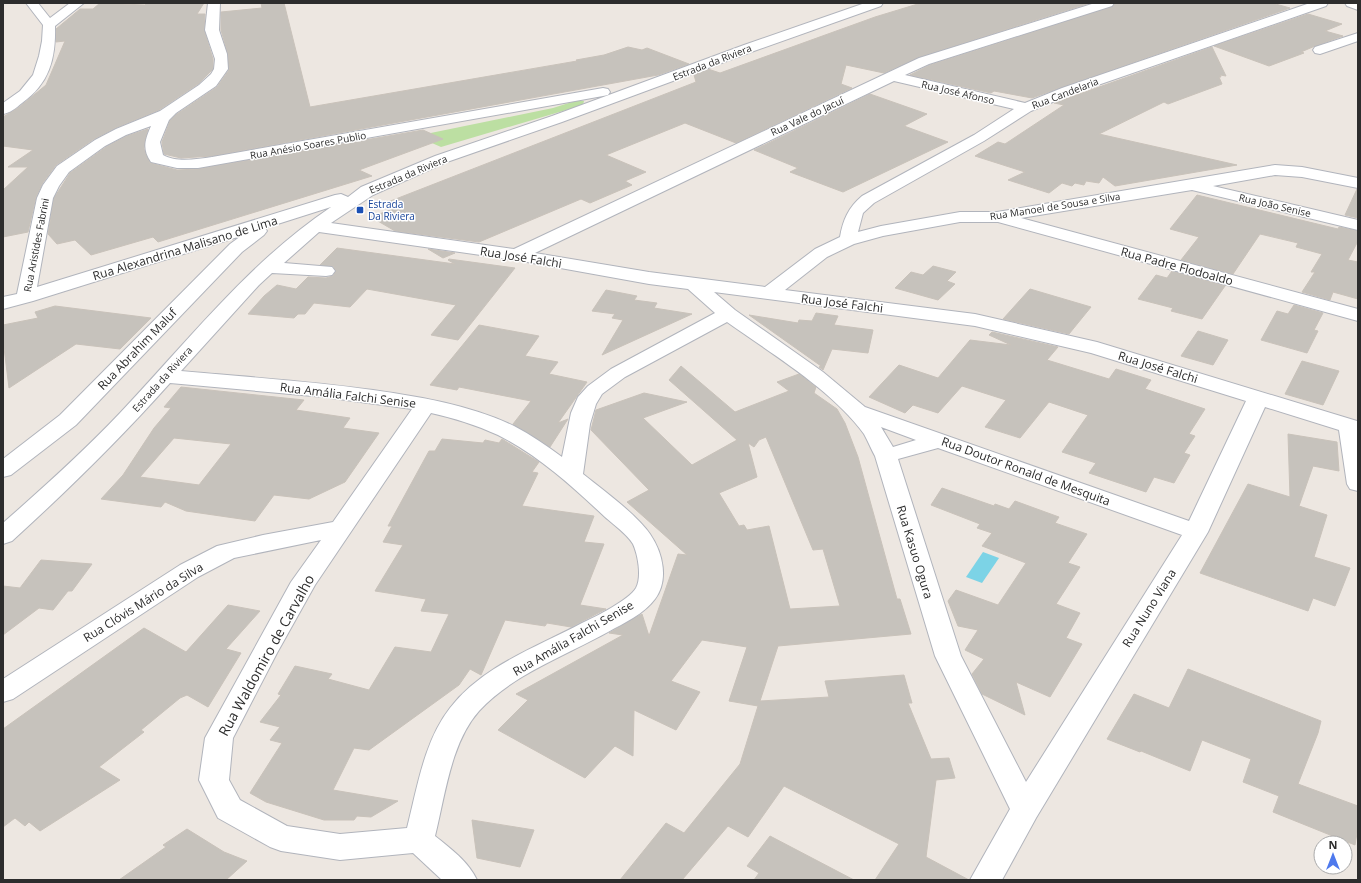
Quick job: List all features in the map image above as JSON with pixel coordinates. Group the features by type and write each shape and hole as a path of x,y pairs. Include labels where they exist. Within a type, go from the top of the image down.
{"street":[{"path":"3,110 25,94 40,76 46,56 49,25 32,3"},
{"path":"49,25 78,3"},
{"name":"Rua Anésio Soares Publio","path":"214,3 212,12 212,31 221,56 221,68 216,77 206,87 164,115 154,135 151,149 157,159 170,164 190,164 254,155 595,93 646,87"},
{"name":"Estrada da Riviera","path":"3,536 70,475 126,419 267,266 315,226 367,191 441,159 558,119 749,48 878,3"},
{"name":"Rua Vale do Jacuí","path":"516,255 924,61 1108,3"},
{"name":"Rua Candelaria","path":"848,240 852,218 863,204 979,138 1026,108 1067,91 1322,3"},
{"path":"1351,3 1358,6"},
{"path":"1320,50 1358,38"},
{"name":"Rua José Afonso","path":"891,76 1026,108"},
{"name":"Rua Aristides Fabrini","path":"26,297 45,198 63,169 100,143 121,132 164,115"},
{"name":"Rua Manoel de Sousa e Silva","path":"769,293 822,253 848,240 881,231 960,217 997,217 1275,170 1302,172 1358,182"},
{"name":"Rua João Senise","path":"1191,185 1358,225"},
{"name":"Rua Alexandrina Malisano de Lima","path":"3,303 268,223 367,191"},
{"name":"Rua Padre Flodoaldo","path":"997,217 1358,315"},
{"name":"Rua Abrahim Maluf","path":"3,470 68,420 236,248 268,223"},
{"name":"Rua José Falchi","path":"315,226 516,255 649,278 975,320 1097,348 1354,428"},
{"path":"267,266 326,271"},
{"name":"Rua Kasuo Ogura","path":"694,284 728,314 816,376 856,410 875,434 886,456 948,656 1025,809"},
{"path":"571,476 574,450 581,419 588,398 602,383 728,314"},
{"name":"Rua Amália Falchi Senise","path":"165,376 321,390 407,400 469,417 506,431 525,441 619,515 646,546 651,570 650,583 646,592 638,601 611,618 492,684 475,698 459,716 449,736 438,766 419,840"},
{"name":"Rua Nuno Viana","path":"1025,809 1196,532 1258,398"},
{"name":"Rua Waldomiro de Carvalho","path":"419,840 340,847 281,838 229,809 214,780 219,738 264,653 304,582 425,405"},
{"name":"Rua Doutor Ronald de Mesquita","path":"856,410 1196,532"},
{"path":"1354,428 1358,484"},
{"path":"886,456 940,440"},
{"name":"Rua Clóvis Mário da Silva","path":"3,692 189,571 226,552 263,543 341,528"},
{"path":"986,880 1025,809"},
{"path":"419,840 445,862 461,880"}],"green space":[{"path":"575,101 584,101 583,105 441,147 416,136 553,108"}],"water":[{"path":"983,552 999,558 982,583 966,577"}],"building":[{"path":"100,3 145,5 147,3 204,3 197,14 205,14 204,30 213,59 213,69 198,84 159,110 115,128 94,139 56,165 42,184 36,197 28,232 3,237 3,190 28,167 8,167 33,150 3,146 3,117 18,108 46,85 65,41 56,42 56,29 80,9 93,9"},
{"path":"261,3 284,3 310,107 577,61 576,60 604,55 628,47 642,50 647,48 689,64 658,75 212,156 181,158 164,154 162,142 170,121 177,114 217,87 229,70 228,54 221,30 221,12 262,8"},
{"path":"921,3 1090,3 919,57 884,73 846,65 841,84 852,88 736,143 685,123 606,155 646,172 625,181 632,185 590,203 581,199 479,242 395,231 371,217 398,207 388,202 696,82 694,75 708,69 720,73 875,17"},
{"path":"1115,3 1272,3 1290,8 1032,98 994,91 991,93 910,75 930,65 1112,7"},
{"path":"1308,14 1342,24 1325,31 1343,36 1315,46 1301,52 1304,53 1269,66 1214,46"},
{"path":"1212,47 1226,76 1220,75 1221,77 1219,77 1222,84 1168,104 1164,102 1099,134 1237,165 1115,186 1103,177 1099,183 1086,181 1084,185 1075,183 1072,186 1062,183 1049,193 1008,180 1025,172 975,156 998,142 1005,144 1064,105 1054,103"},
{"path":"870,94 927,114 904,126 948,142 843,192 790,172 798,168 754,150"},
{"path":"148,129 144,149 150,163 177,170 198,169 423,130 443,139 359,170 372,176 158,242 153,237 91,255 75,240 57,244 48,234 54,198 70,173 106,147 127,136"},
{"path":"1358,189 1358,218 1345,215"},
{"path":"1197,195 1338,229 1339,227 1358,231 1358,241 1348,260 1358,262 1358,299 1333,292 1330,300 1302,292 1315,272 1311,272 1322,254 1296,247 1298,243 1260,234 1233,274 1181,260 1199,237 1170,229"},
{"path":"337,248 455,264 448,260 515,268 458,340 431,335 456,305 367,289 350,307 314,303 305,314 298,314 294,318 248,314 264,296 277,285 296,289 308,277 326,278 333,276 336,271 333,266 320,265"},
{"path":"428,249 455,253 443,258"},
{"path":"933,266 956,272 947,281 955,284 938,300 895,288 911,272 923,275"},
{"path":"1172,271 1225,286 1202,319 1171,311 1173,308 1138,299 1156,275 1167,278"},
{"path":"1030,289 1091,307 1069,334 1003,319"},
{"path":"606,290 637,296 634,300 657,303 654,308 692,314 602,355 623,320 612,318 615,314 592,311"},
{"path":"1294,305 1323,313 1314,330 1318,331 1307,353 1261,340 1277,311 1288,314"},
{"path":"55,306 151,318 120,349 76,344 9,388 3,340 3,325 38,318 35,312"},
{"path":"816,313 838,316 834,325 873,330 868,353 832,349 823,370 819,367 821,366 749,315 798,323 799,320 812,321"},
{"path":"479,325 539,336 525,356 558,362 549,374 587,382 558,423 568,419 550,447 513,424 531,401 459,387 457,390 430,385"},
{"path":"1198,331 1228,340 1213,365 1181,356"},
{"path":"992,332 1058,347 1047,360 1109,379 1116,369 1151,380 1145,389 1205,409 1189,434 1195,436 1184,453 1190,455 1174,483 1154,477 1146,492 1089,473 1096,463 1062,452 1088,415 1049,402 1020,438 985,427 1006,400 962,386 938,413 913,405 905,413 869,397 899,365 938,378 970,340 1011,345 989,335"},
{"path":"1302,361 1339,371 1323,405 1285,394"},
{"path":"681,366 735,412 789,391 777,382 799,374 816,387 814,393 837,409 845,423 858,457 897,599 900,599 911,634 778,646 760,701 829,697 825,681 904,675 912,703 908,703 931,759 949,758 955,778 936,780 926,857 969,880 875,880 899,844 784,786 748,837 728,826 682,880 620,880 666,823 684,833 740,764 758,706 729,701 747,647 702,640 671,681 700,692 676,730 634,710 633,756 615,746 585,778 498,730 528,700 516,694 623,635 609,633 642,614 649,636 678,554 687,555 627,502 649,490 591,430 596,410 644,393 687,402 643,418 692,465 737,440 669,380","holes":["766,437 813,550 823,549 840,606 790,609 769,526 747,530 744,525 739,526 719,493 757,477 748,443 754,447 759,440"]},
{"path":"181,387 304,400 296,410 350,418 343,428 379,433 345,482 309,499 274,495 255,521 186,511 165,502 161,507 101,499 123,475 154,428 171,408 164,407","holes":["174,438 231,444 199,485 140,477"]},
{"path":"1288,434 1337,442 1339,471 1313,466 1299,506 1327,515 1314,557 1350,568 1335,606 1313,598 1308,611 1200,573 1248,484 1290,497"},
{"path":"442,439 483,443 485,440 499,443 502,439 539,462 532,472 538,473 522,506 594,516 584,542 604,544 580,605 606,609 571,627 547,623 545,626 505,620 481,675 470,669 459,685 369,750 354,748 333,790 398,801 371,817 357,816 354,820 324,820 266,802 250,793 282,743 270,740 280,727 260,722 281,695 278,694 295,666 332,674 328,679 369,690 395,647 431,652 449,614 421,611 426,599 375,591 403,545 383,542 392,526 388,526 429,451 435,451"},
{"path":"942,488 994,506 995,504 1009,509 1015,501 1059,517 1055,523 1087,534 1068,563 1080,567 1056,604 1080,613 1066,638 1082,644 1050,697 1016,682 1025,715 982,694 972,674 984,659 965,650 978,630 958,626 948,601 956,590 998,605 1026,563 982,546 992,533 977,528 980,524 931,505"},
{"path":"41,560 92,564 72,591 68,591 53,610 39,608 3,635 3,586 20,588"},
{"path":"228,605 260,611 226,649 241,653 208,707 187,695 180,698 141,730 144,732 99,767 120,780 40,831 29,822 25,826 15,818 3,827 3,729 144,628 186,652"},
{"path":"1188,669 1321,721 1318,733 1298,784 1358,806 1358,827 1355,845 1353,844 1353,835 1330,835 1273,812 1279,796 1243,782 1251,759 1202,740 1190,771 1107,739 1134,694 1169,708"},
{"path":"472,820 534,830 520,867 477,858"},
{"path":"187,829 224,852 247,861 226,880 119,880 166,847 163,845"},
{"path":"770,836 854,880 754,880 759,873 747,866"}],"place":[{"name":"Estrada Da Riviera","path":"360,210"}]}
